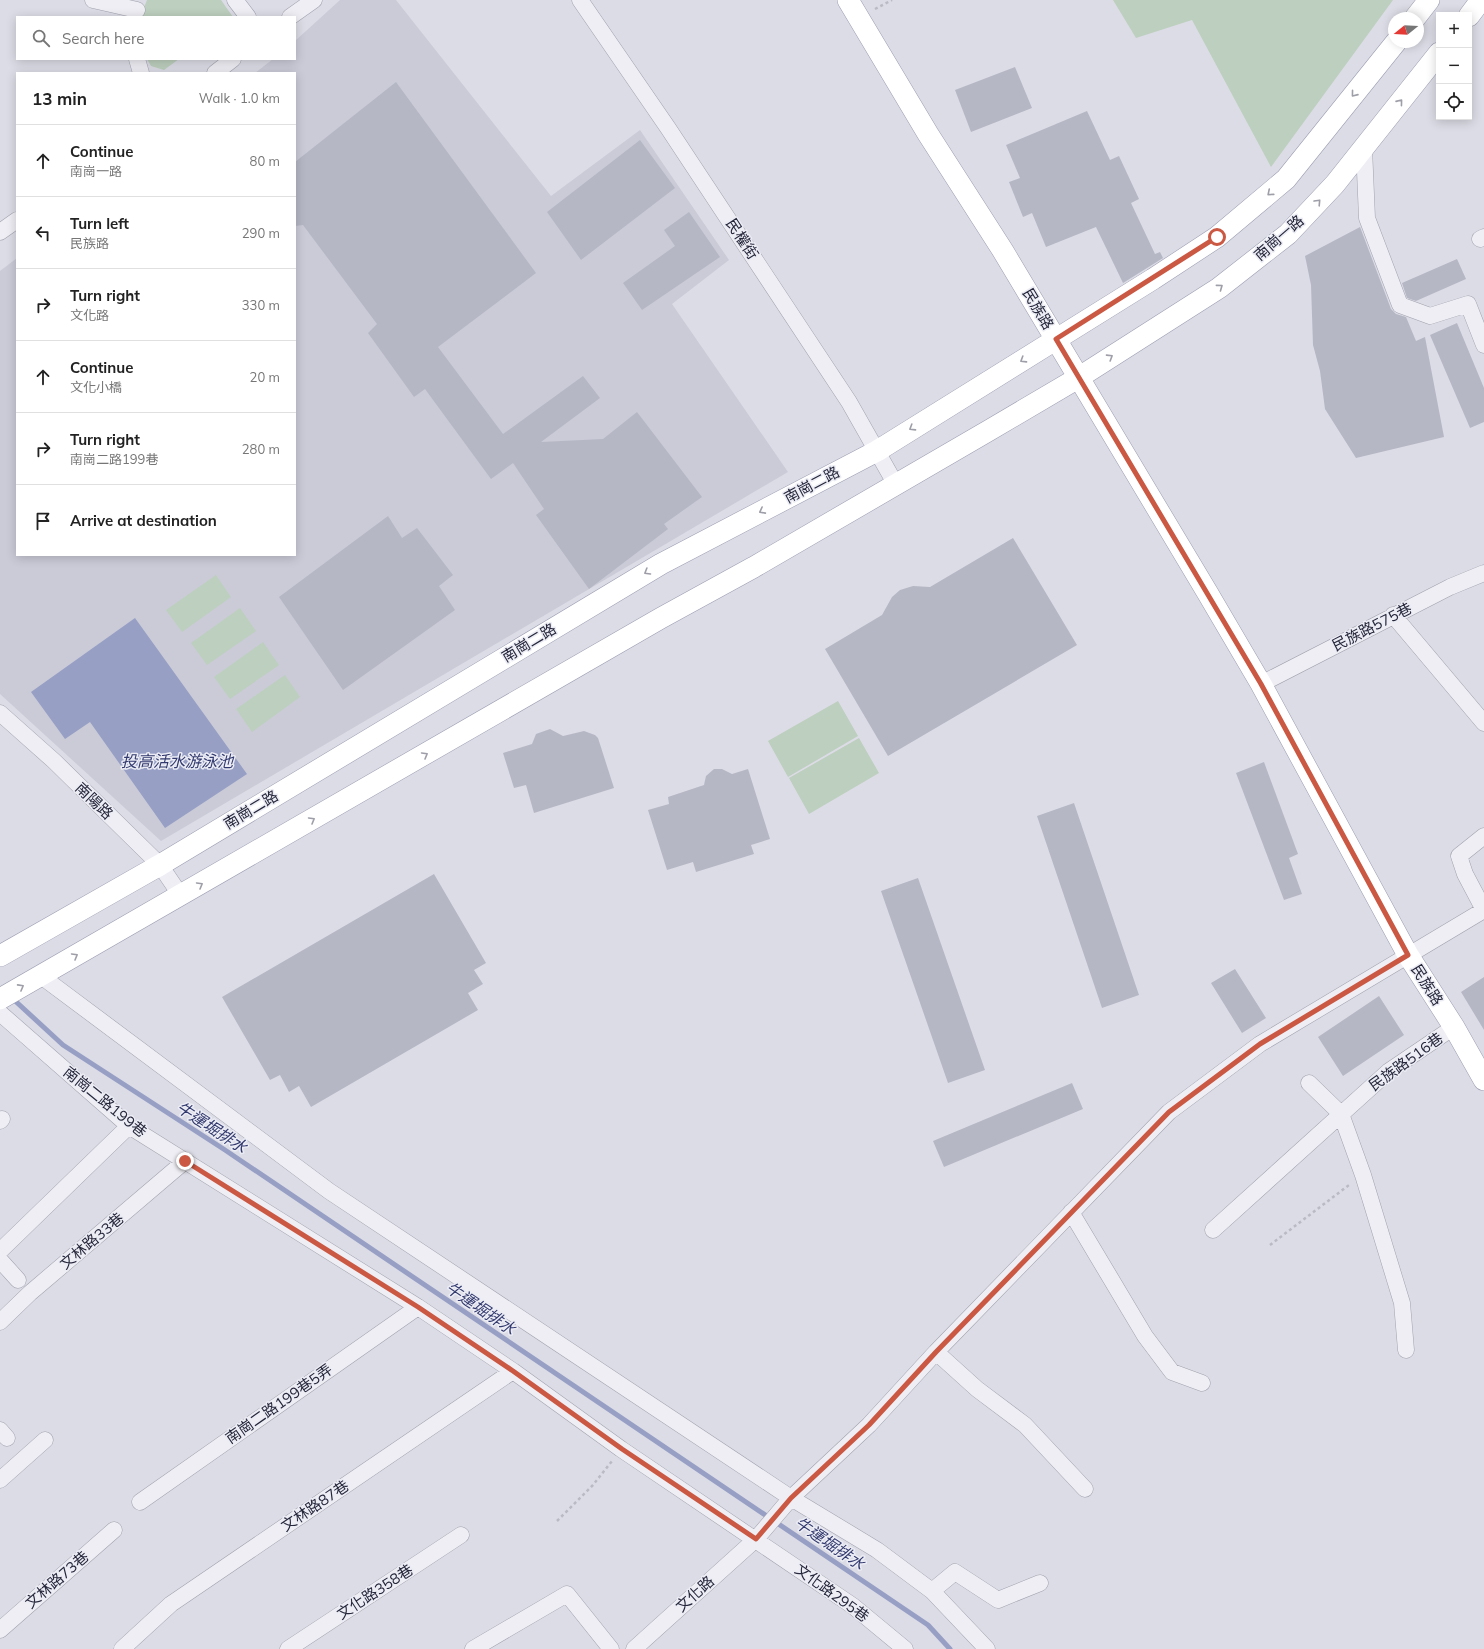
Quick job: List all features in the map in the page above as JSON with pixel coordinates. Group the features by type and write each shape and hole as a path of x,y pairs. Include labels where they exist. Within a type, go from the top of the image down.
{"main road":[{"name":"民族路","path":"848,0 1056,339 1261,684 1408,955 1454,1028 1484,1080"},
{"path":"1420,12 1429,0"},
{"path":"1472,12 1482,0"},
{"path":"1056,339 1217,237 1286,179 1391,48"},
{"name":"南崗一路","path":"1078,378 1219,288 1288,234 1335,184 1436,57"},
{"name":"南崗二路","path":"3,954 160,865 660,564 877,451 1056,339"},
{"path":"0,999 182,896 654,622 754,567 1078,378"}],"street":[{"path":"93,0 138,9"},
{"path":"235,0 247,16"},
{"path":"291,16 314,0"},
{"name":"民權街","path":"580,0 668,128 849,402 896,484"},
{"path":"137,60 141,72"},
{"path":"216,72 232,60"},
{"path":"1364,148 1367,218 1400,305 1430,316 1468,304 1484,345"},
{"path":"0,232 16,221"},
{"name":"民族路575巷","path":"1261,684 1450,587 1484,573"},
{"path":"1393,616 1484,723"},
{"name":"南陽路","path":"0,713 54,761 160,865 182,896"},
{"path":"791,1498 869,1425 936,1352 1169,1112 1260,1044 1484,910 1465,874 1459,856 1484,836"},
{"path":"41,976 329,1191 791,1498 877,1550 932,1591 987,1649"},
{"name":"南崗二路199巷","path":"0,1013 129,1126 418,1307 513,1371 622,1449 756,1539"},
{"name":"民族路516巷","path":"1212,1230 1389,1070 1454,1028"},
{"path":"1308,1083 1341,1114 1363,1175 1402,1303 1406,1350"},
{"path":"0,1250 129,1126"},
{"name":"文林路33巷","path":"0,1322 30,1292 185,1161"},
{"path":"1071,1212 1145,1336 1158,1354 1172,1372 1202,1384"},
{"path":"0,1260 18,1280"},
{"name":"南崗二路199巷5弄","path":"140,1502 418,1307"},
{"path":"936,1352 977,1390 1025,1425 1085,1489"},
{"name":"文林路87巷","path":"122,1649 171,1604 513,1371"},
{"path":"0,1480 45,1440"},
{"name":"文化路","path":"634,1649 756,1539 791,1498"},
{"name":"文林路73巷","path":"0,1630 114,1530"},
{"name":"文化路358巷","path":"288,1649 461,1535"},
{"name":"文化路295巷","path":"756,1539 853,1606 905,1649"},
{"path":"932,1591 955,1572 998,1600 1040,1583"},
{"path":"473,1649 567,1594 611,1649"}],"path":[{"path":"1270,1245 1363,1175"},
{"path":"557,1521 593,1485 622,1449"}],"shaded area":[{"path":"340,0 396,0 551,196 640,130 729,260 672,304 788,472 161,841 0,694 0,271 16,259 16,556 296,556 296,72 256,72 272,60 296,60 296,40"}],"green space":[{"path":"147,0 221,0 232,16 143,16 143,10"},
{"path":"1113,0 1393,0 1271,167 1192,20 1136,38"},
{"path":"148,60 178,60 164,70 151,66"},
{"path":"216,575 231,597 182,632 166,610"},
{"path":"240,608 256,631 207,665 191,643"},
{"path":"263,642 279,665 230,699 214,677"},
{"path":"285,675 300,697 252,732 236,709"},
{"path":"838,701 858,736 788,777 768,741"},
{"path":"859,738 879,773 809,814 789,778"}],"water":[{"name":"投高活水游泳池","path":"135,618 247,774 165,828 90,722 65,739 31,692"}],"building":[{"path":"1015,67 1032,108 971,132 955,90"},
{"path":"396,82 536,273 438,347 503,434 583,376 600,398 541,442 603,439 637,412 702,497 664,524 668,529 589,589 536,515 544,509 513,463 491,479 425,389 414,397 368,333 377,324 303,225 296,226 296,161"},
{"path":"1087,111 1110,160 1119,156 1139,199 1131,203 1155,254 1160,252 1163,258 1123,283 1096,227 1046,247 1032,213 1023,217 1009,182 1020,178 1006,145"},
{"path":"640,140 675,188 581,260 547,212"},
{"path":"689,212 720,257 642,310 623,283 675,246 664,230"},
{"path":"1360,227 1391,309 1396,314 1406,317 1416,341 1425,337 1444,437 1356,458 1325,409 1320,371 1313,345 1311,285 1305,256"},
{"path":"1457,259 1466,279 1416,301 1407,298 1402,283"},
{"path":"1457,323 1484,388 1484,422 1470,428 1430,335"},
{"path":"388,516 402,538 417,528 453,575 439,586 455,610 343,690 279,597"},
{"path":"1013,538 1077,645 888,756 825,649 882,615 892,597 900,590 913,586 930,587"},
{"path":"550,729 563,736 584,731 595,735 598,738 614,788 534,813 526,785 514,788 503,753 532,744 536,734"},
{"path":"1264,762 1298,854 1289,858 1302,894 1284,900 1236,773"},
{"path":"714,769 722,769 732,774 748,769 770,839 751,845 754,854 696,872 693,862 667,870 648,810 669,804 668,797 704,785 706,776"},
{"path":"1074,803 1139,995 1102,1008 1037,816"},
{"path":"434,874 486,963 474,970 483,984 468,993 478,1010 311,1107 299,1086 289,1092 280,1075 270,1080 222,997"},
{"path":"918,878 985,1070 948,1083 881,891"},
{"path":"1235,969 1266,1018 1242,1033 1211,983"},
{"path":"1484,977 1484,1030 1461,992"},
{"path":"1379,996 1404,1035 1343,1076 1318,1037"},
{"path":"1072,1083 1083,1109 944,1167 933,1141"}],"waterway":[{"name":"牛運堀排水","path":"12,998 63,1045 225,1150 928,1625 950,1649"}],"route":[{"path":"185,1161 418,1307 513,1371 622,1449 756,1539 791,1498 869,1425 936,1352 1169,1112 1260,1044 1408,955 1261,684 1056,339 1153,279 1217,237"}]}
